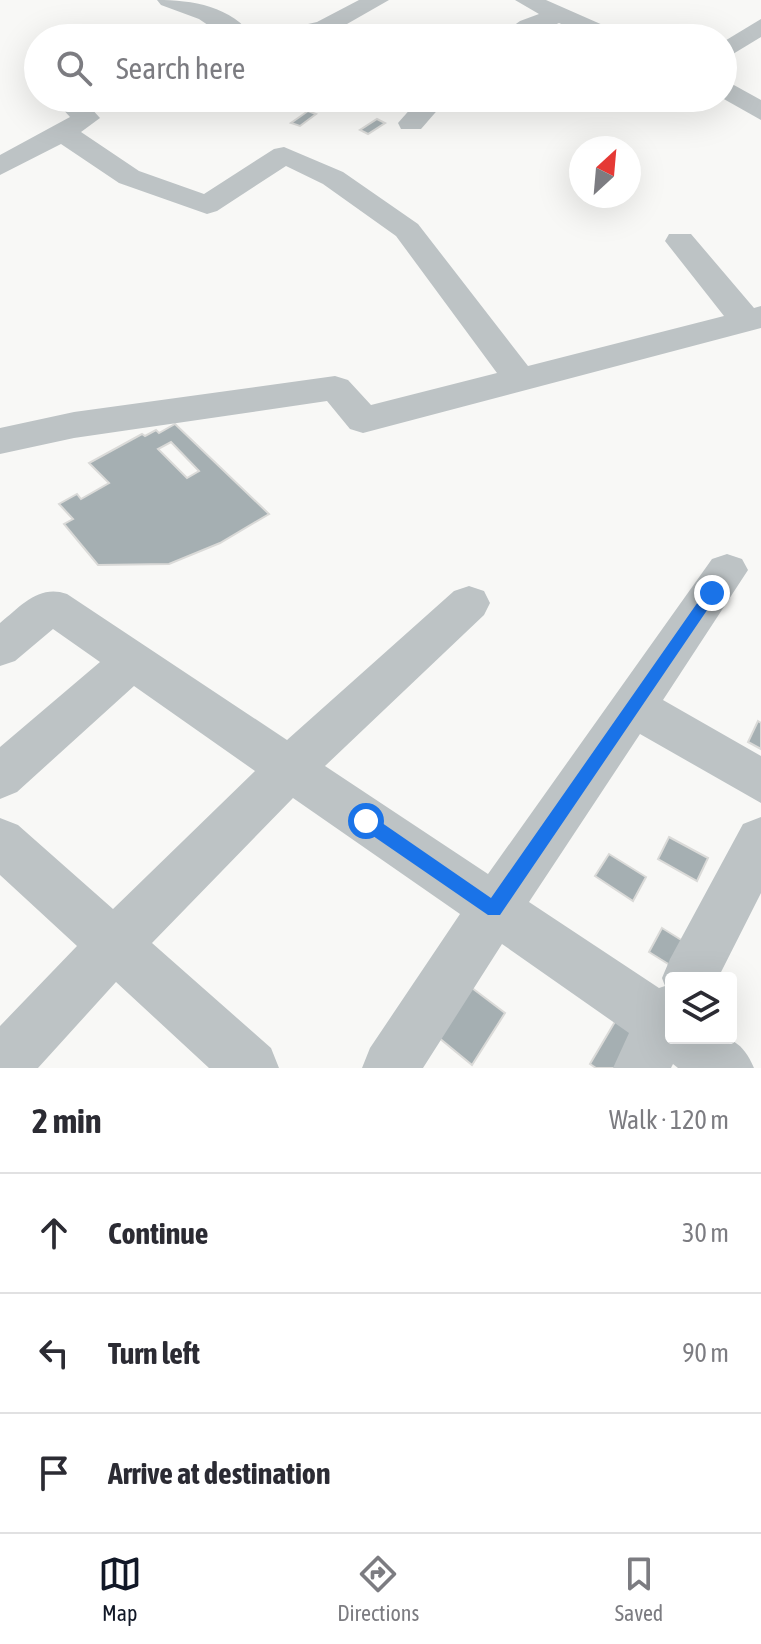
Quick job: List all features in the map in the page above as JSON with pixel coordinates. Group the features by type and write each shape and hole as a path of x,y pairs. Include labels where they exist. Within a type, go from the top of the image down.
{"street":[{"path":"169,0 198,8 226,24"},
{"path":"331,24 377,0"},
{"path":"527,0 580,24"},
{"path":"540,24 560,15"},
{"path":"737,43 761,26"},
{"path":"737,96 761,112"},
{"path":"0,166 87,118 80,112"},
{"path":"411,123 422,112"},
{"path":"62,132 129,177 207,205 284,155 333,178 407,230 520,380"},
{"path":"0,441 74,425 335,388 363,420 753,326 680,241"},
{"path":"390,1068 494,909 727,570"},
{"path":"0,1067 114,945 289,769 469,603"},
{"path":"0,648 52,606 494,909 665,1022"},
{"path":"0,777 132,661"},
{"path":"634,707 761,781"},
{"path":"696,972 761,841"},
{"path":"0,842 251,1068"},
{"path":"695,1044 726,1068"}],"building":[{"path":"307,112 316,114 300,126 291,123"},
{"path":"377,119 385,123 368,134 360,130"},
{"path":"175,424 269,514 220,543 169,564 98,565 64,524 73,519 59,504 77,494 81,499 109,483 89,463 142,434 145,436 156,430 159,433","holes":["171,442 199,471 187,478 158,449"]},
{"path":"758,721 761,723 761,749 748,742"},
{"path":"669,837 708,858 697,881 658,859"},
{"path":"609,854 646,877 633,901 595,876"},
{"path":"662,928 699,951 688,972 681,972 649,952"},
{"path":"472,988 505,1013 472,1065 438,1037"},
{"path":"616,1020 658,1052 650,1068 596,1068 590,1064"}],"route":[{"path":"366,821 494,909 712,593"}]}
